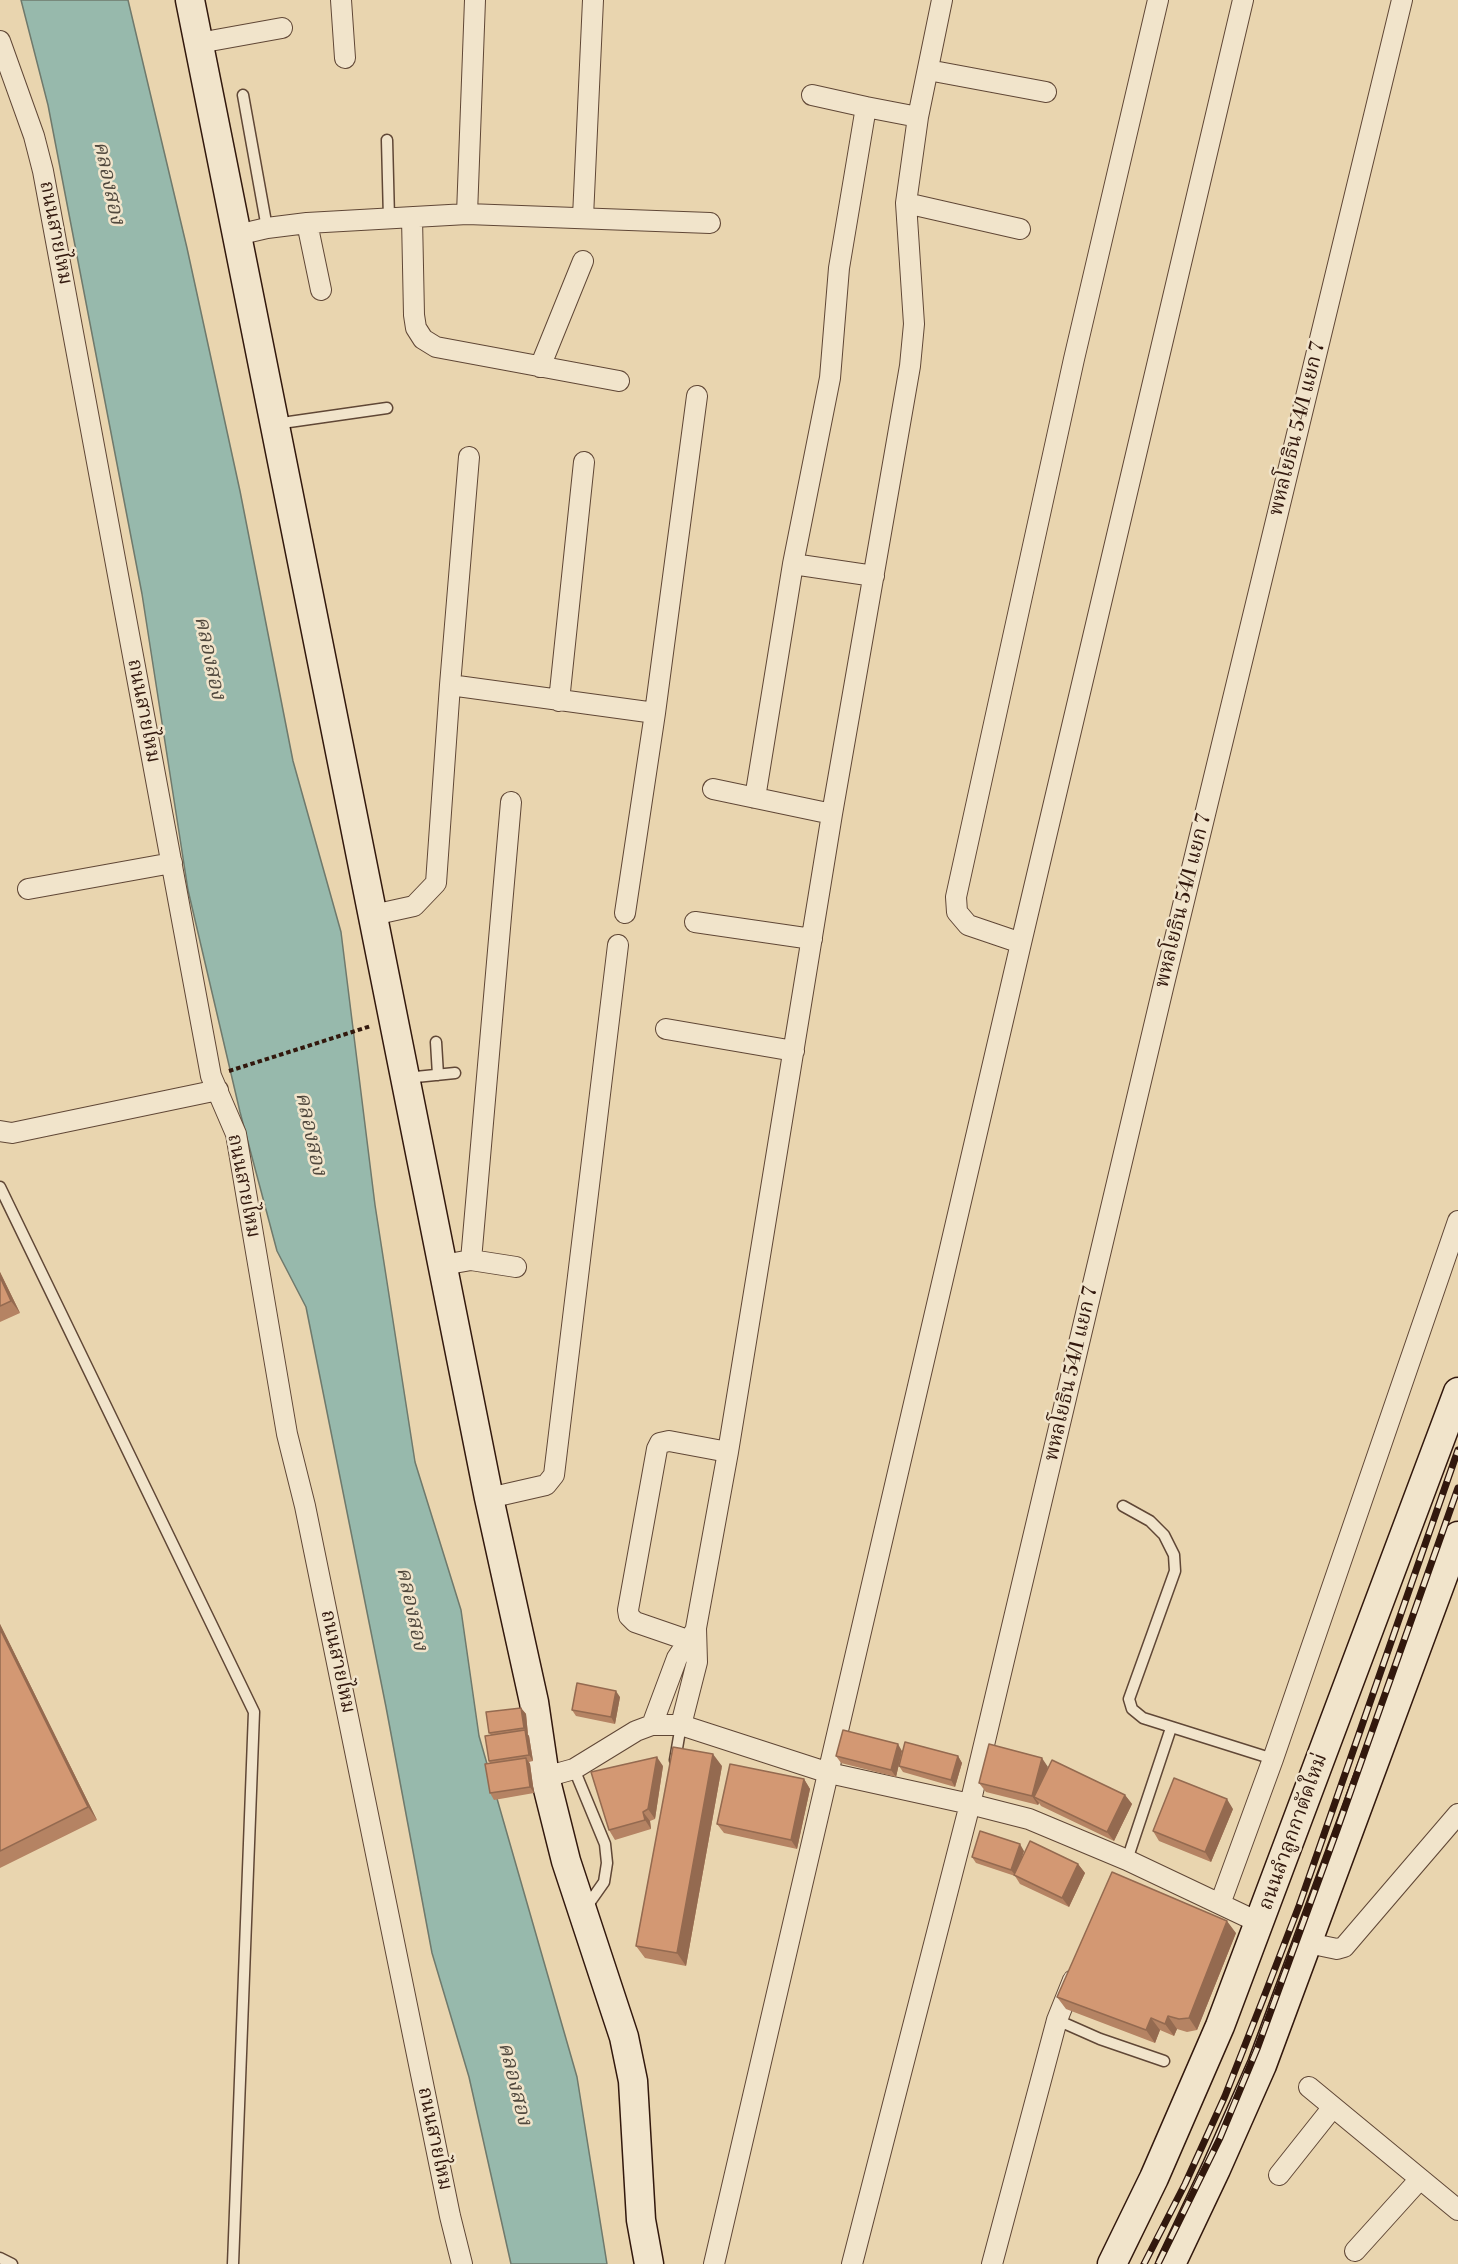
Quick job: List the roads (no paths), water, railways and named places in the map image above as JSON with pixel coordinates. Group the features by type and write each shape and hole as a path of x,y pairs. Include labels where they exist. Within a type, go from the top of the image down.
{"street":[{"path":"190,0 489,1498 534,1702 544,1777 566,1861 624,2037 633,2081 640,2220 649,2264"},
{"path":"341,0 345,58"},
{"path":"467,214 475,0"},
{"path":"583,217 593,0"},
{"path":"681,1725 697,1662 694,1637 728,1452 832,814 912,346 914,324 906,202 918,117 942,0"},
{"path":"1021,943 968,925 957,912 956,897 1074,359 1158,0"},
{"path":"714,2264 1243,0"},
{"name":"พหลโยธิน 54/1 แยก 7","path":"852,2264 970,1804 1168,964 1402,0"},
{"path":"199,43 282,28"},
{"name":"ถนนสายไหม","path":"0,41 34,136 43,171 211,1076 221,1081 236,1134 287,1434 304,1506 450,2216 462,2264"},
{"path":"928,70 1046,92"},
{"path":"812,95 918,117"},
{"path":"755,798 793,564 830,378 839,268 866,107"},
{"path":"906,202 1020,229"},
{"path":"237,234 307,223 467,214 710,223"},
{"path":"412,218 414,315 416,328 423,339 436,347 619,381"},
{"path":"307,223 321,290"},
{"path":"540,367 583,261"},
{"path":"625,913 655,713 697,396"},
{"path":"373,915 414,906 436,883 469,457"},
{"path":"559,701 584,462"},
{"path":"793,564 874,576"},
{"path":"450,685 655,713"},
{"path":"713,789 832,814"},
{"path":"471,1260 511,802"},
{"path":"28,889 172,863"},
{"path":"695,922 812,939"},
{"path":"489,1498 546,1485 554,1475 618,945"},
{"path":"666,1029 794,1051"},
{"path":"0,1131 12,1133 221,1081"},
{"path":"1220,1904 1273,1760 1458,1221"},
{"path":"442,1265 471,1260 516,1267"},
{"name":"ถนนลำลูกกาตัดใหม่","path":"1112,2264 1155,2178 1188,2102 1260,1923 1458,1392"},
{"path":"694,1637 635,1622 629,1616 628,1610 657,1449 660,1443 669,1441 728,1452"},
{"path":"1171,2264 1262,2065 1458,1536"},
{"path":"652,1725 676,1658 694,1637"},
{"path":"544,1777 574,1768 636,1731 652,1725 681,1725 830,1773 1029,1819 1125,1859 1260,1923"},
{"path":"1308,1943 1337,1949 1344,1947 1458,1814"},
{"path":"1113,1879 1125,1859"},
{"path":"992,2264 1058,2020 1079,1966"},
{"path":"1309,2087 1458,2210"},
{"path":"1280,2175 1333,2107"},
{"path":"1355,2250 1420,2179"}],"lane":[{"path":"243,95 267,228"},
{"path":"387,140 389,219"},
{"path":"275,424 387,408"},
{"path":"436,1042 438,1075"},
{"path":"405,1078 455,1073"},
{"path":"0,1186 254,1712 233,2264"},
{"path":"1123,1506 1150,1521 1164,1535 1174,1555 1175,1570 1130,1699 1132,1709 1143,1718 1273,1760"},
{"path":"674,1769 681,1725"},
{"path":"1125,1859 1171,1728"},
{"path":"574,1768 605,1844 607,1863 604,1882 583,1912"},
{"path":"1058,2020 1100,2039 1164,2061"},
{"path":"0,2258 12,2264"}],"water":[{"name":"คลองสอง","path":"21,0 128,0 187,248 240,491 293,761 341,932 375,1205 415,1462 461,1610 479,1736 577,2077 607,2264 511,2264 469,2077 432,1953 386,1707 306,1307 277,1251 240,1112 188,890 142,594 48,105"}],"railway":[{"path":"1144,2264 1185,2184 1225,2096 1267,1989 1299,1906 1458,1450"},
{"path":"1158,2264 1220,2138 1257,2049 1458,1488"}]}
